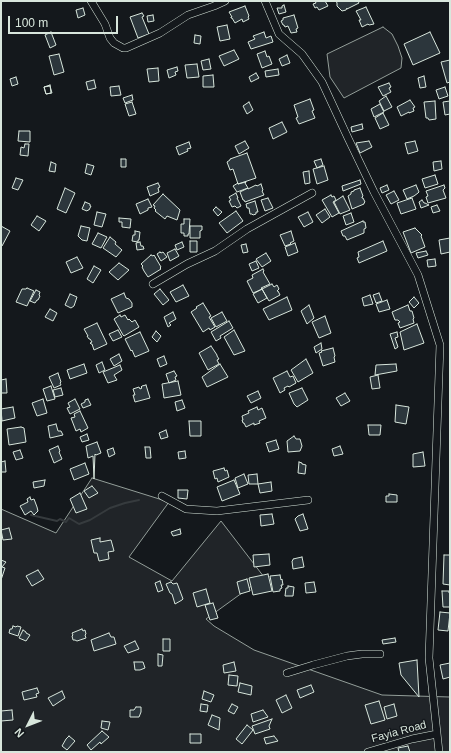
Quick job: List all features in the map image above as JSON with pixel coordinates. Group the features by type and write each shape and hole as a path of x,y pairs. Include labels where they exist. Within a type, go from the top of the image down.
{"street":[{"path":"91,1 105,24 110,38 114,43 122,48 126,48 160,33 188,15 225,1"},
{"path":"265,1 279,34 302,54 322,82 374,192 418,275 440,345 429,658 438,752"},
{"path":"153,284 187,264 215,251 246,229 312,193"},
{"path":"162,496 186,509 217,511 308,500"},
{"path":"287,673 347,656 380,654"},
{"name":"Fayia Road","path":"368,752 412,739 437,734"}],"shaded area":[{"path":"383,27 392,34 398,46 402,58 401,68 344,98 330,77 327,54"},
{"path":"92,478 169,502 129,557 172,581 221,521 264,577 206,619 214,626 254,650 382,695 450,697 450,752 1,752 1,509 56,533"}],"building":[{"path":"315,1 325,1 328,6 319,10 317,7 315,8 313,4 316,3"},
{"path":"336,1 358,1 359,3 342,11 337,6"},
{"path":"284,5 286,12 279,14 277,8 282,8"},
{"path":"245,6 249,19 243,22 242,19 235,23 229,12"},
{"path":"366,7 374,24 368,24 362,27 359,20 361,20 356,11"},
{"path":"83,8 85,15 78,18 76,10"},
{"path":"142,13 144,16 142,17 149,34 138,38 130,17"},
{"path":"153,15 154,21 148,22 147,16"},
{"path":"294,15 298,28 296,29 297,32 291,33 288,26 285,27 281,21 283,18"},
{"path":"227,25 230,39 220,41 217,27"},
{"path":"51,32 56,45 50,48 45,35"},
{"path":"264,32 266,38 271,36 273,42 251,49 248,42 255,39 253,36"},
{"path":"430,32 440,53 413,65 404,44"},
{"path":"195,35 201,36 200,44 194,43"},
{"path":"234,50 239,59 224,66 219,56"},
{"path":"265,51 272,64 262,68 257,54"},
{"path":"59,54 64,72 54,75 49,56"},
{"path":"287,55 290,63 282,66 279,59"},
{"path":"209,59 211,69 203,70 201,61"},
{"path":"450,60 450,82 447,83 441,62"},
{"path":"197,64 199,77 187,78 185,65"},
{"path":"177,67 178,71 175,72 176,75 169,78 167,70"},
{"path":"158,68 159,81 149,82 147,69"},
{"path":"278,69 279,75 266,77 265,71"},
{"path":"256,73 259,78 251,82 249,77"},
{"path":"213,75 214,87 203,87 203,76"},
{"path":"424,76 426,87 420,88 418,78"},
{"path":"16,77 18,84 12,86 10,79"},
{"path":"94,80 96,88 88,90 86,82"},
{"path":"389,83 391,92 383,96 378,87"},
{"path":"50,85 51,93 46,94 44,87"},
{"path":"50,86 52,93 46,94 44,87"},
{"path":"119,86 121,95 111,96 110,87"},
{"path":"445,87 448,96 439,99 436,90"},
{"path":"132,95 133,100 125,103 123,98"},
{"path":"386,96 392,107 384,111 379,101"},
{"path":"310,99 315,118 299,124 296,118 298,117 294,105"},
{"path":"410,100 415,107 413,108 414,111 401,116 397,107"},
{"path":"435,101 436,119 429,120 426,118 424,102"},
{"path":"450,101 450,114 445,115 443,102"},
{"path":"132,102 136,114 129,116 125,104"},
{"path":"249,102 253,110 247,114 243,106"},
{"path":"380,104 384,112 374,117 371,109"},
{"path":"383,113 389,125 380,129 375,118"},
{"path":"282,122 287,132 273,139 269,128"},
{"path":"362,124 363,129 352,132 351,127"},
{"path":"19,131 30,131 30,142 18,141"},
{"path":"245,141 249,148 239,154 235,146"},
{"path":"369,141 372,147 360,153 356,143"},
{"path":"415,141 418,151 408,154 405,143"},
{"path":"189,142 191,148 179,155 176,147"},
{"path":"25,144 29,144 28,156 20,155 21,147 24,148"},
{"path":"247,153 256,178 238,184 233,169 230,170 227,162 230,159"},
{"path":"121,159 126,159 126,167 121,167"},
{"path":"321,159 323,165 317,168 314,161"},
{"path":"441,161 442,169 434,171 433,162"},
{"path":"51,162 56,164 55,172 49,171"},
{"path":"87,164 94,166 91,175 85,173"},
{"path":"324,166 328,180 317,184 313,169"},
{"path":"309,171 310,183 305,184 303,172"},
{"path":"435,175 438,184 425,188 422,179"},
{"path":"16,178 23,180 18,190 12,188"},
{"path":"360,180 361,184 343,191 342,186"},
{"path":"246,182 245,183 248,188 237,192 233,186 238,183"},
{"path":"158,183 160,187 158,188 159,192 150,196 147,187"},
{"path":"261,184 264,195 245,202 243,200 240,192"},
{"path":"387,185 389,190 382,193 380,188"},
{"path":"416,185 419,192 407,199 403,190"},
{"path":"444,185 445,188 443,190 446,198 428,203 426,191"},
{"path":"65,188 75,193 66,213 57,209"},
{"path":"360,188 363,196 362,198 365,202 364,204 352,209 348,196 354,190"},
{"path":"394,191 399,200 391,204 386,195"},
{"path":"236,193 241,206 237,208 235,206 232,207 229,201 231,200 229,197"},
{"path":"163,194 180,210 177,220 167,216 165,219 155,211 155,206 153,205"},
{"path":"331,195 332,197 334,196 336,200 333,202 339,213 332,217 322,200"},
{"path":"343,196 350,210 340,214 334,202"},
{"path":"268,198 273,208 265,211 261,200"},
{"path":"412,198 416,209 401,214 397,203"},
{"path":"148,199 152,207 140,214 136,204"},
{"path":"422,200 424,203 429,205 421,208 419,202"},
{"path":"255,201 258,212 253,215 250,214 249,208 247,208 246,204"},
{"path":"85,202 91,206 87,211 82,209"},
{"path":"437,205 440,211 433,213 431,207"},
{"path":"216,207 222,212 218,216 213,210"},
{"path":"325,209 330,217 322,223 316,215"},
{"path":"236,211 243,221 227,233 219,223"},
{"path":"97,212 106,214 102,227 94,225"},
{"path":"308,212 313,222 304,227 298,217"},
{"path":"351,213 354,222 346,225 343,216"},
{"path":"37,216 46,221 39,231 31,225"},
{"path":"119,218 131,219 130,228 122,227 122,222 119,222"},
{"path":"184,219 190,219 188,236 184,236 184,233 181,233 181,224 184,224"},
{"path":"363,221 365,222 366,228 364,229 364,233 347,240 345,236 343,236 341,231"},
{"path":"1,226 10,231 2,246 1,245"},
{"path":"81,226 90,228 87,241 82,240 78,236"},
{"path":"190,226 202,226 200,238 190,238"},
{"path":"415,228 422,235 421,236 425,247 411,253 403,232"},
{"path":"135,231 140,232 138,242 132,241"},
{"path":"291,231 294,241 285,246 280,235"},
{"path":"98,233 107,237 101,248 92,244"},
{"path":"110,237 122,250 116,257 103,248"},
{"path":"450,238 450,252 441,254 439,240"},
{"path":"190,241 197,241 197,252 190,252"},
{"path":"383,241 387,251 359,263 357,258 359,257 358,252"},
{"path":"140,242 144,249 137,250 136,243"},
{"path":"182,242 184,247 177,250 175,245"},
{"path":"295,243 298,252 288,256 285,247"},
{"path":"246,244 248,252 243,253 241,245"},
{"path":"175,249 179,256 170,261 167,253"},
{"path":"426,251 428,255 418,258 416,253"},
{"path":"163,252 167,257 161,261 157,254"},
{"path":"266,253 271,261 262,267 256,259"},
{"path":"151,255 154,255 161,269 148,277 141,264"},
{"path":"77,257 83,268 71,273 66,262"},
{"path":"435,259 436,266 428,267 427,260"},
{"path":"256,261 259,268 252,271 249,264"},
{"path":"119,263 129,270 118,280 109,272"},
{"path":"94,266 101,270 93,283 87,279"},
{"path":"263,269 263,272 270,284 253,293 247,281 253,278 252,275"},
{"path":"272,284 274,287 277,285 279,289 277,291 280,295 269,301 262,289"},
{"path":"183,285 189,296 176,302 170,292"},
{"path":"27,288 34,291 27,306 16,302 22,289"},
{"path":"160,289 169,300 163,305 154,294"},
{"path":"262,289 267,298 258,303 253,294"},
{"path":"36,290 40,292 40,296 35,303 30,301"},
{"path":"124,293 126,298 132,303 132,307 118,313 111,299"},
{"path":"379,293 382,301 376,303 373,295"},
{"path":"70,294 77,297 74,306 71,308 65,305"},
{"path":"370,295 373,304 364,306 362,298"},
{"path":"287,297 292,310 269,320 263,309"},
{"path":"414,297 419,303 414,308 409,302"},
{"path":"387,300 390,309 379,312 376,304"},
{"path":"203,303 211,316 209,317 215,327 210,330 209,328 203,332 191,312"},
{"path":"309,305 314,318 307,324 301,311"},
{"path":"408,305 410,311 412,311 414,323 400,328 398,323 400,322 395,320 392,312"},
{"path":"50,309 57,313 53,321 45,317"},
{"path":"173,312 176,319 169,323 171,325 168,327 164,317"},
{"path":"222,312 227,321 216,327 211,318"},
{"path":"120,315 121,317 125,315 128,320 129,319 132,322 135,320 139,327 124,336 114,319"},
{"path":"325,316 331,333 319,338 312,322"},
{"path":"229,321 233,328 220,336 221,338 216,341 211,332"},
{"path":"97,323 107,344 94,350 92,344 90,343 92,342 84,329"},
{"path":"417,324 424,343 404,350 400,332"},
{"path":"118,330 122,337 113,341 109,334"},
{"path":"234,330 245,351 234,355 224,337"},
{"path":"156,331 161,336 157,342 152,337"},
{"path":"140,332 149,351 135,357 125,339"},
{"path":"397,332 398,337 395,338 398,347 395,349 390,334"},
{"path":"321,343 322,349 316,353 314,347"},
{"path":"211,346 219,359 217,360 219,364 208,370 199,353"},
{"path":"333,348 335,362 323,366 319,353 322,352 321,351"},
{"path":"119,354 122,361 114,366 110,359"},
{"path":"164,356 167,364 160,367 157,359"},
{"path":"306,359 313,373 298,382 291,370"},
{"path":"102,362 105,370 99,373 96,365"},
{"path":"84,364 87,373 70,379 67,370"},
{"path":"220,364 228,377 207,387 202,377"},
{"path":"396,364 397,371 375,375 376,365"},
{"path":"120,365 122,370 114,375 117,380 108,383 103,372"},
{"path":"174,371 177,376 175,377 176,380 169,383 166,374"},
{"path":"287,371 290,377 293,376 296,383 284,388 285,390 280,393 273,378"},
{"path":"58,373 61,385 54,388 49,377"},
{"path":"378,375 380,388 372,389 370,377"},
{"path":"6,379 7,393 1,393 1,380"},
{"path":"178,381 181,395 164,398 162,384"},
{"path":"146,385 150,398 135,402 133,389 139,387 140,389 142,386"},
{"path":"51,386 55,399 47,401 43,389"},
{"path":"61,388 63,395 55,397 53,390"},
{"path":"302,388 308,400 297,407 289,393"},
{"path":"258,391 261,398 251,403 247,396"},
{"path":"345,393 350,401 341,406 336,398"},
{"path":"43,399 47,413 37,416 32,403"},
{"path":"75,399 80,409 70,414 67,408 70,407 68,403"},
{"path":"88,399 91,405 83,408 81,404"},
{"path":"182,400 185,408 177,411 175,402"},
{"path":"396,405 409,407 406,424 395,422"},
{"path":"13,407 15,418 2,421 1,409"},
{"path":"257,407 258,410 262,408 266,418 259,421 260,423 254,425 254,423 246,427 243,423 242,416 249,413 248,411"},
{"path":"80,411 88,428 81,432 80,429 76,431 71,418 75,417 74,414"},
{"path":"189,421 201,421 201,436 190,436"},
{"path":"56,424 58,431 61,431 63,435 50,438 48,426"},
{"path":"368,425 381,425 380,435 369,435"},
{"path":"24,428 26,442 9,445 7,429"},
{"path":"166,430 168,437 161,439 159,433"},
{"path":"87,434 89,440 82,442 80,437"},
{"path":"294,436 296,439 300,439 302,446 300,451 288,452 287,441"},
{"path":"276,440 279,449 269,452 266,443"},
{"path":"97,442 101,453 95,454 94,479 93,456 88,458 86,446"},
{"path":"58,446 62,459 54,463 49,450"},
{"path":"340,446 343,454 334,456 332,449"},
{"path":"145,447 150,447 151,458 146,458"},
{"path":"113,448 115,454 109,457 107,450"},
{"path":"20,450 23,458 16,460 13,452"},
{"path":"185,451 186,458 179,459 178,452"},
{"path":"423,452 425,466 413,467 413,454"},
{"path":"5,461 6,472 1,472 1,462"},
{"path":"299,462 306,465 305,474 298,473"},
{"path":"85,463 89,474 74,480 70,469"},
{"path":"224,468 225,471 227,470 229,477 218,482 217,478 215,479 213,471"},
{"path":"244,474 248,484 238,488 235,478"},
{"path":"257,474 258,484 249,484 248,475"},
{"path":"45,480 44,486 34,488 33,482"},
{"path":"234,480 240,494 222,501 217,487"},
{"path":"271,482 272,491 260,493 258,484"},
{"path":"92,486 98,493 89,498 84,491"},
{"path":"178,490 188,490 187,499 178,498"},
{"path":"80,493 87,509 76,513 70,499"},
{"path":"389,494 397,495 397,502 386,502 386,496 389,496"},
{"path":"30,497 31,500 34,499 38,511 34,515 31,511 25,515 20,506 28,502 27,499"},
{"path":"272,514 274,524 261,526 260,515"},
{"path":"303,514 308,529 300,531 295,519"},
{"path":"9,528 12,539 3,540 1,530"},
{"path":"180,529 181,534 173,536 171,532"},
{"path":"100,538 100,542 111,540 114,551 108,552 109,559 99,561 97,553 94,553 91,540"},
{"path":"269,554 270,565 254,567 253,555"},
{"path":"444,555 450,555 450,585 443,584"},
{"path":"302,557 304,567 293,569 293,559"},
{"path":"1,560 6,562 2,567 5,568 1,580"},
{"path":"38,570 44,579 32,586 26,576"},
{"path":"268,574 272,591 253,595 249,578"},
{"path":"280,575 283,585 281,585 282,588 280,591 273,592 270,576"},
{"path":"247,579 250,591 240,594 237,582"},
{"path":"160,581 163,590 158,592 155,583"},
{"path":"171,582 173,584 177,583 183,599 175,604 172,594 170,593 166,584"},
{"path":"314,582 316,592 306,593 305,583"},
{"path":"288,586 294,587 293,596 285,596 286,588 288,588"},
{"path":"206,589 210,603 197,607 193,593"},
{"path":"442,591 449,591 450,593 450,607 443,607"},
{"path":"213,603 218,618 210,620 205,605"},
{"path":"440,612 450,613 448,631 438,630"},
{"path":"13,626 21,627 18,636 9,633"},
{"path":"82,629 83,631 85,630 86,638 77,641 73,640 72,633"},
{"path":"23,630 30,635 26,641 19,638"},
{"path":"109,633 111,637 114,637 116,644 94,651 91,640"},
{"path":"395,638 396,642 383,644 382,640"},
{"path":"163,639 170,639 170,651 163,651"},
{"path":"135,641 139,649 128,653 124,646"},
{"path":"158,654 163,655 162,666 158,666"},
{"path":"417,660 419,697 401,675 399,663"},
{"path":"134,662 143,662 145,668 135,670"},
{"path":"234,662 236,671 224,673 223,665"},
{"path":"450,663 450,677 443,679 440,665"},
{"path":"229,675 238,676 237,686 228,685"},
{"path":"240,683 252,686 251,695 238,692"},
{"path":"311,685 314,692 300,698 297,690"},
{"path":"37,688 39,693 36,694 37,697 24,700 22,692"},
{"path":"62,691 65,698 53,706 48,698"},
{"path":"204,691 214,695 211,702 202,699"},
{"path":"286,695 292,708 282,713 276,700"},
{"path":"379,701 385,720 371,724 365,705"},
{"path":"201,704 208,705 207,712 200,711"},
{"path":"232,704 238,707 234,714 228,711"},
{"path":"394,704 397,716 387,719 384,707"},
{"path":"136,707 141,707 139,717 130,717 130,710 134,710"},
{"path":"12,710 13,720 1,721 1,711"},
{"path":"263,710 268,717 253,722 251,714"},
{"path":"212,715 220,718 219,730 208,725"},
{"path":"272,719 269,726 270,729 255,734 252,726"},
{"path":"102,721 110,722 108,730 101,728"},
{"path":"247,725 253,730 242,744 236,739"},
{"path":"102,731 109,737 101,744 100,742 91,750 87,745"},
{"path":"190,734 201,734 201,743 190,743"},
{"path":"69,736 75,741 67,750 62,746"},
{"path":"274,736 278,741 266,744 264,738"},
{"path":"408,746 410,752 399,752 398,748"}],"waterway":[{"path":"31,515 57,521 60,519 66,522 69,518 79,524 90,520 110,508 139,500"}]}
